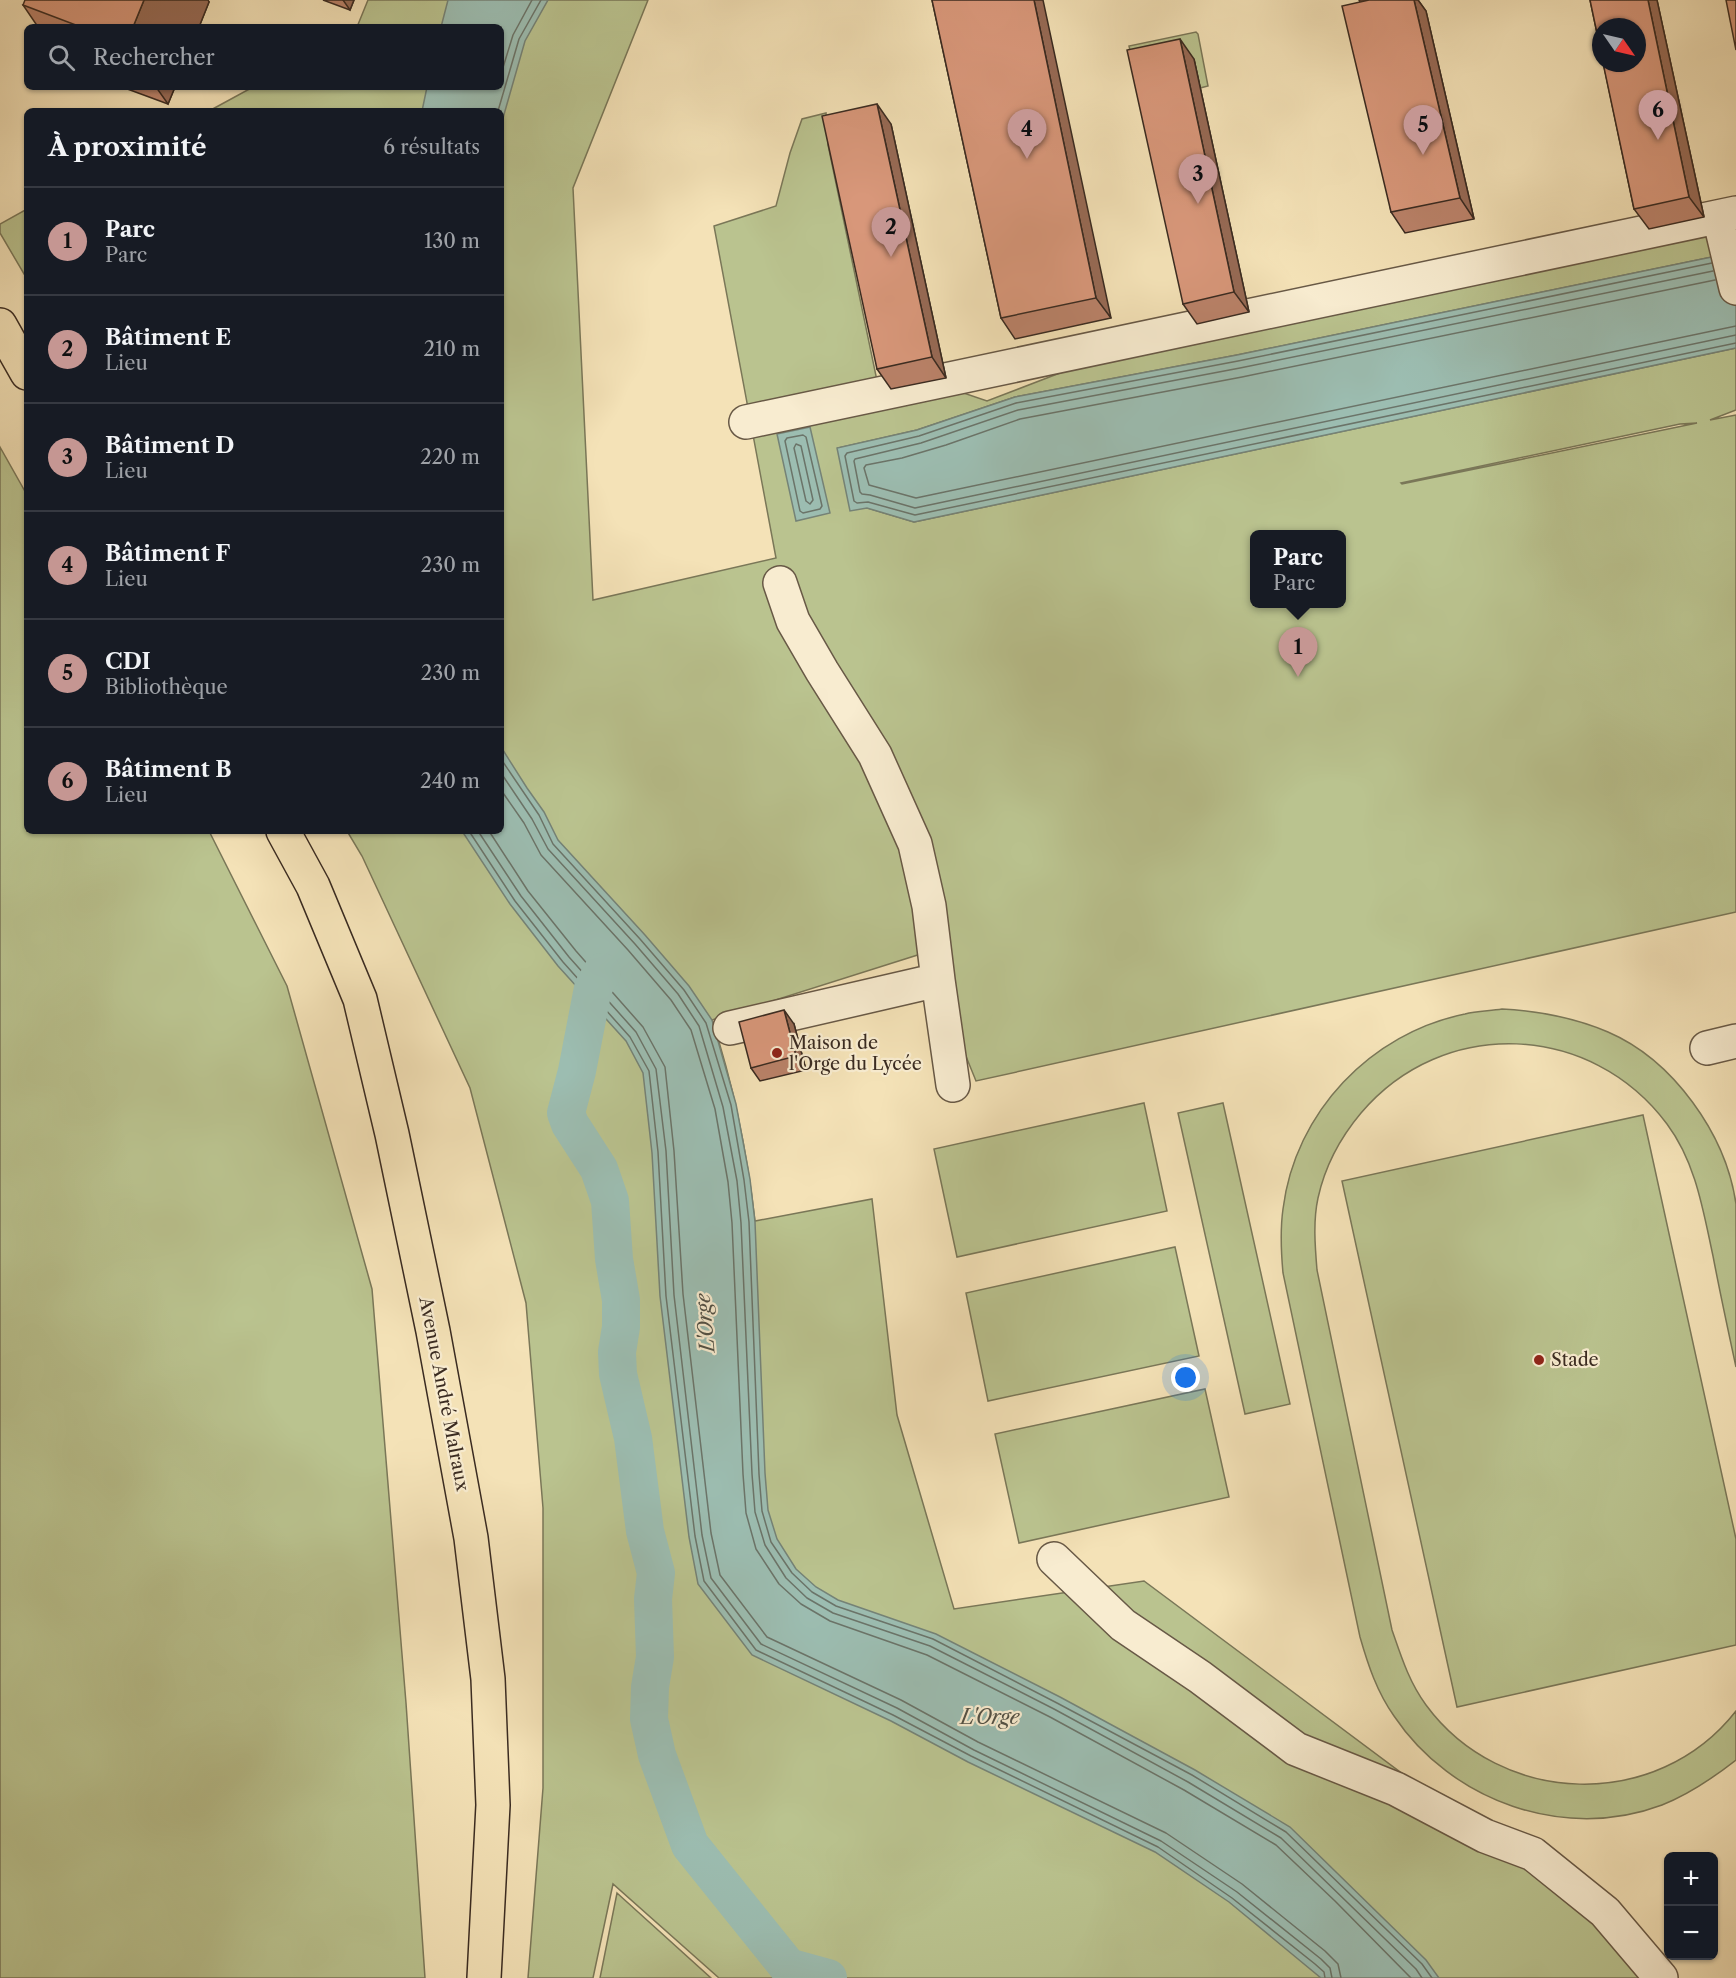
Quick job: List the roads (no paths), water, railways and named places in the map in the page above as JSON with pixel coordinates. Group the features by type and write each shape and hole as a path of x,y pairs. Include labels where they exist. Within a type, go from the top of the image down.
{"main road":[{"path":"0,325 24,368"},
{"name":"Avenue André Malraux","path":"286,834 313,886 360,999 392,1134 431,1320 471,1538 489,1679 493,1804 484,1978"}],"street":[{"path":"746,422 1727,215 1729,254 1736,288"},
{"path":"780,583 793,621 874,755 915,844 929,906 953,1085"},
{"path":"730,1028 938,980"},
{"path":"1054,1559 1123,1625 1200,1677 1296,1749 1396,1789 1485,1836 1533,1854 1605,1912 1661,1978"}],"water":[{"path":"448,0 548,0 525,41 504,114 504,108 423,108 426,90 504,90 504,24 442,24"},
{"path":"1736,252 1736,348 914,522 867,508 850,511 837,448 917,430 1015,397 1237,355"},
{"path":"810,427 830,513 796,521 777,434"},
{"name":"L'Orge","path":"504,752 544,812 558,840 689,986 712,1020 736,1104 750,1179 755,1222 768,1510 777,1539 796,1569 816,1587 838,1600 936,1634 1060,1697 1195,1770 1290,1827 1426,1960 1439,1978 1321,1978 1229,1902 1155,1852 752,1655 698,1584 689,1537 660,1296 652,1153 643,1073 626,1041 558,966 510,904 464,834 504,834"}],"waterway":[{"path":"602,972 593,988 577,1071 566,1113 570,1124 599,1169 610,1201 614,1259 621,1300 621,1327 617,1352 618,1374 633,1438 645,1531 656,1573 653,1599 655,1657 650,1687 649,1719 657,1755 690,1845 788,1967 828,1978"}],"place":[{"name":"Bâtiment B","path":"1658,140"},
{"name":"CDI","path":"1423,155"},
{"name":"Bâtiment F","path":"1027,159"},
{"name":"Bâtiment D","path":"1198,204"},
{"name":"Bâtiment E","path":"891,257"},
{"name":"Parc","path":"1298,677"},
{"name":"Maison de l'Orge du Lycée","path":"777,1053"},
{"name":"Stade","path":"1539,1360"}]}
